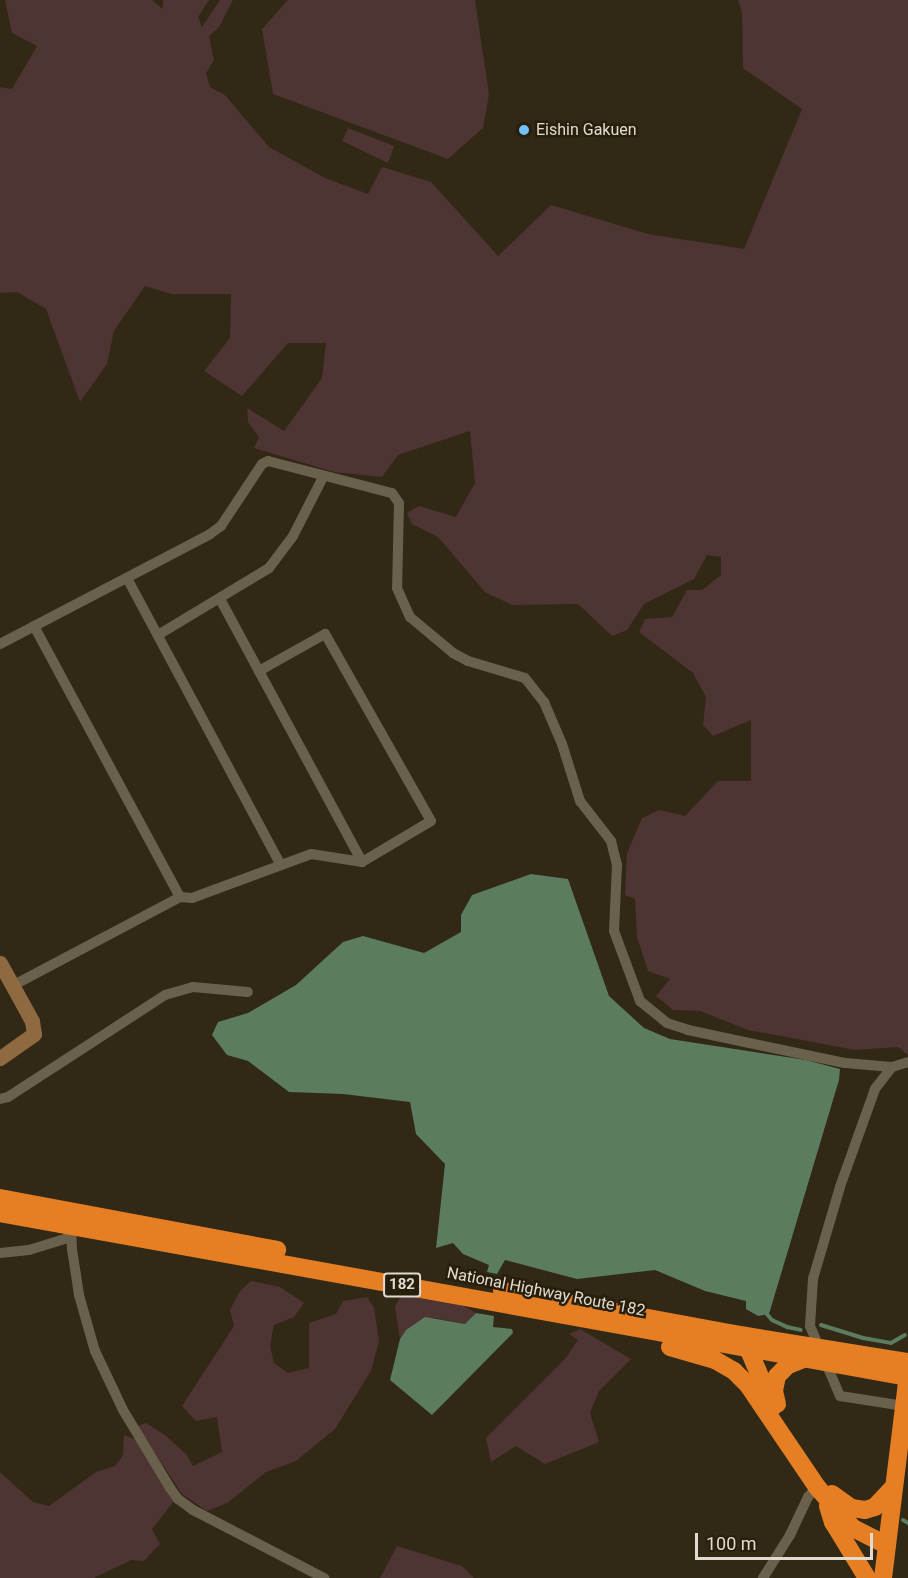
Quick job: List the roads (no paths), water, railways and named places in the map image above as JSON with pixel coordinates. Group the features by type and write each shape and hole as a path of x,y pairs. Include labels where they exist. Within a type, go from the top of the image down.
{"highway":[{"name":"National Highway Route 182","path":"0,1198 72,1225 613,1325 749,1342 787,1341 908,1362"},
{"name":"National Highway Route 182","path":"0,1213 749,1342 804,1359 908,1375"},
{"path":"613,1325 638,1339 704,1356 728,1367 748,1385 822,1493 853,1528 887,1545"},
{"path":"749,1342 786,1440"},
{"path":"786,1440 774,1390 777,1376 788,1365 804,1359"},
{"path":"882,1578 908,1375"},
{"path":"822,1493 851,1508 865,1510 875,1507 893,1488"},
{"path":"822,1493 833,1522 867,1578"}],"street":[{"path":"0,645 128,580 221,526 262,464 268,461 392,493 399,503 397,588 410,617 453,653 468,662 525,678 544,702 562,744 580,801 611,841 617,865 614,931 640,1001 667,1023 688,1030 845,1063 892,1067 908,1062"},
{"path":"158,635 269,568 293,536 323,477"},
{"path":"128,580 280,864"},
{"path":"220,599 362,862"},
{"path":"34,626 180,897"},
{"path":"12,986 180,897 192,898 311,854 362,862 431,821 325,634 259,671"},
{"path":"0,963 32,1021 34,1034 0,1058"},
{"path":"0,1099 8,1097 165,995 193,987 248,992"},
{"path":"892,1067 875,1089 840,1187 813,1279 810,1326 840,1396 904,1406"},
{"path":"0,1252 29,1250 72,1225 79,1295 95,1351 123,1410 174,1494 193,1510 324,1578"},
{"path":"763,1578 790,1535 808,1497 822,1493"}],"waterway":[{"path":"765,1312 772,1320 801,1330"},
{"path":"821,1325 863,1338 891,1343 905,1335"},
{"path":"903,1520 908,1523"}],"place":[{"name":"Eishin Gakuen","path":"524,130"}]}
